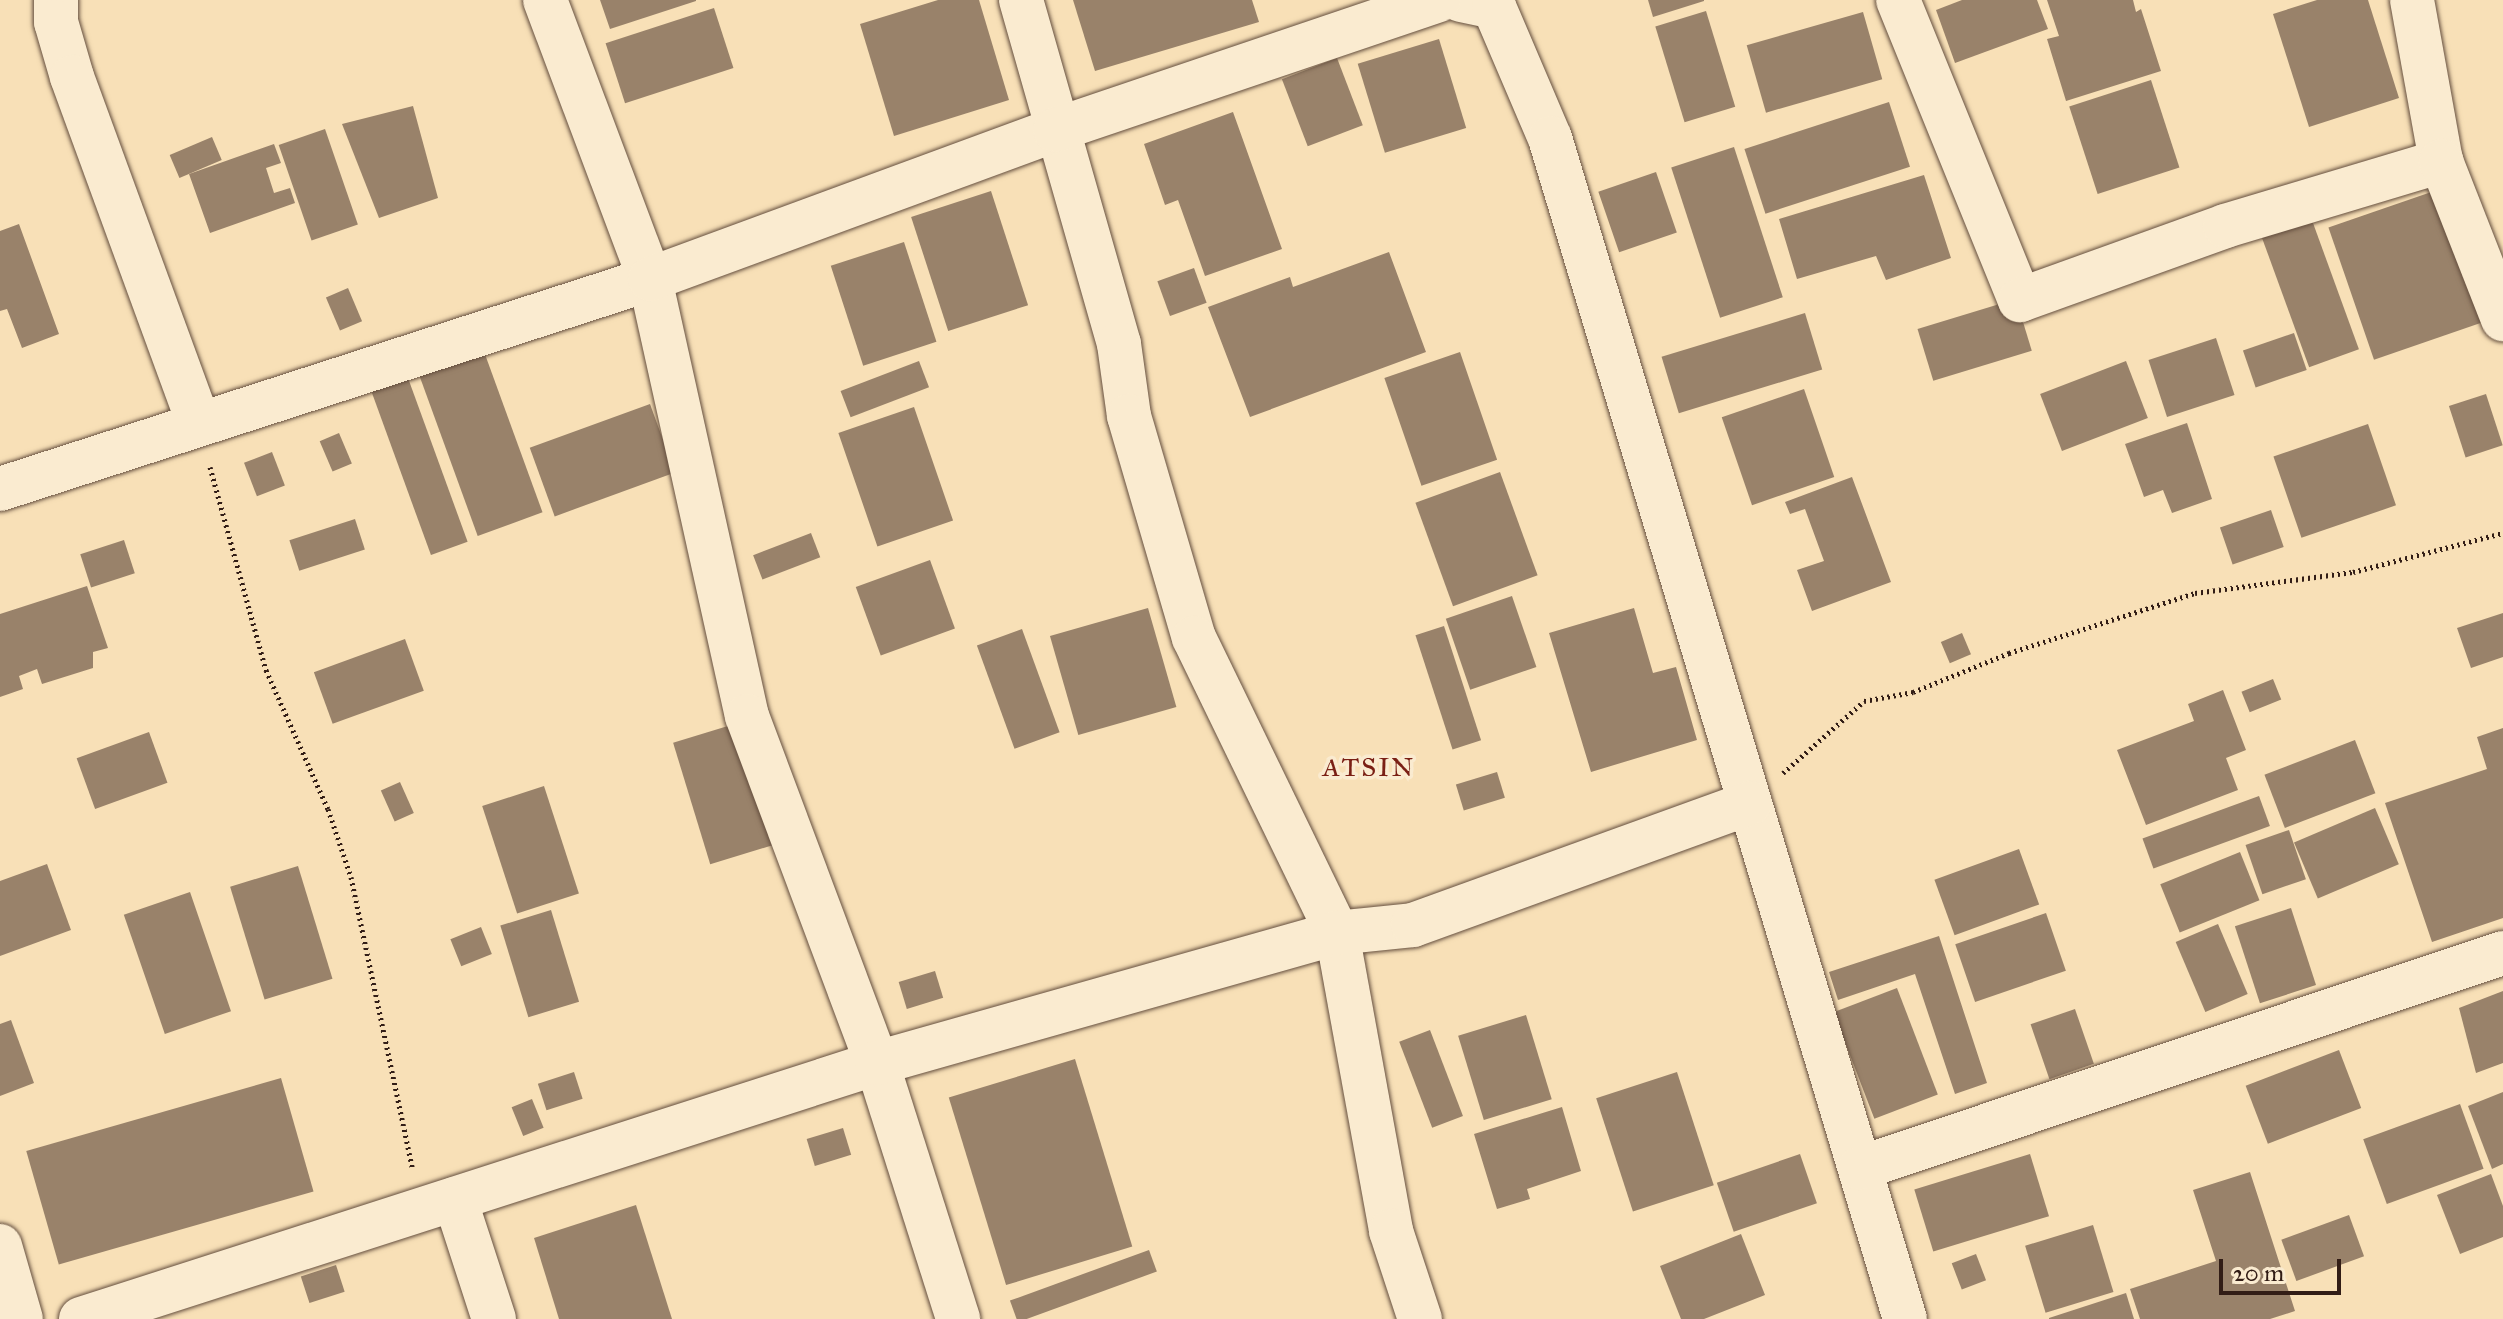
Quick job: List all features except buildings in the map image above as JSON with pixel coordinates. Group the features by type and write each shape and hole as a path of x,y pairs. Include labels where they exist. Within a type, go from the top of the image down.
{"street":[{"path":"56,0 56,22 72,77 198,421"},
{"path":"545,0 650,279 747,716 877,1063 958,1319"},
{"path":"1021,0 1055,130 1119,344 1129,416 1194,638 1337,933 1391,1231 1420,1319"},
{"path":"0,489 198,421 650,279 1055,130 1439,0"},
{"path":"1461,0 1494,7 1550,138 1905,1319"},
{"path":"1898,0 2020,300 2225,226 2441,161"},
{"path":"2412,0 2441,161 2503,319"},
{"path":"81,1319 877,1063 1337,933 1413,925 1750,803"},
{"path":"1860,1168 2503,953"},
{"path":"438,1204 494,1319"},
{"path":"0,1246 21,1319"}],"path":[{"path":"198,421 266,670 328,809 351,877 438,1204"},
{"path":"1750,803 1864,701 1913,692 2009,653 2195,593 2353,572 2503,533"}],"district":[{"name":"ATSIN","path":"1369,768"}]}
